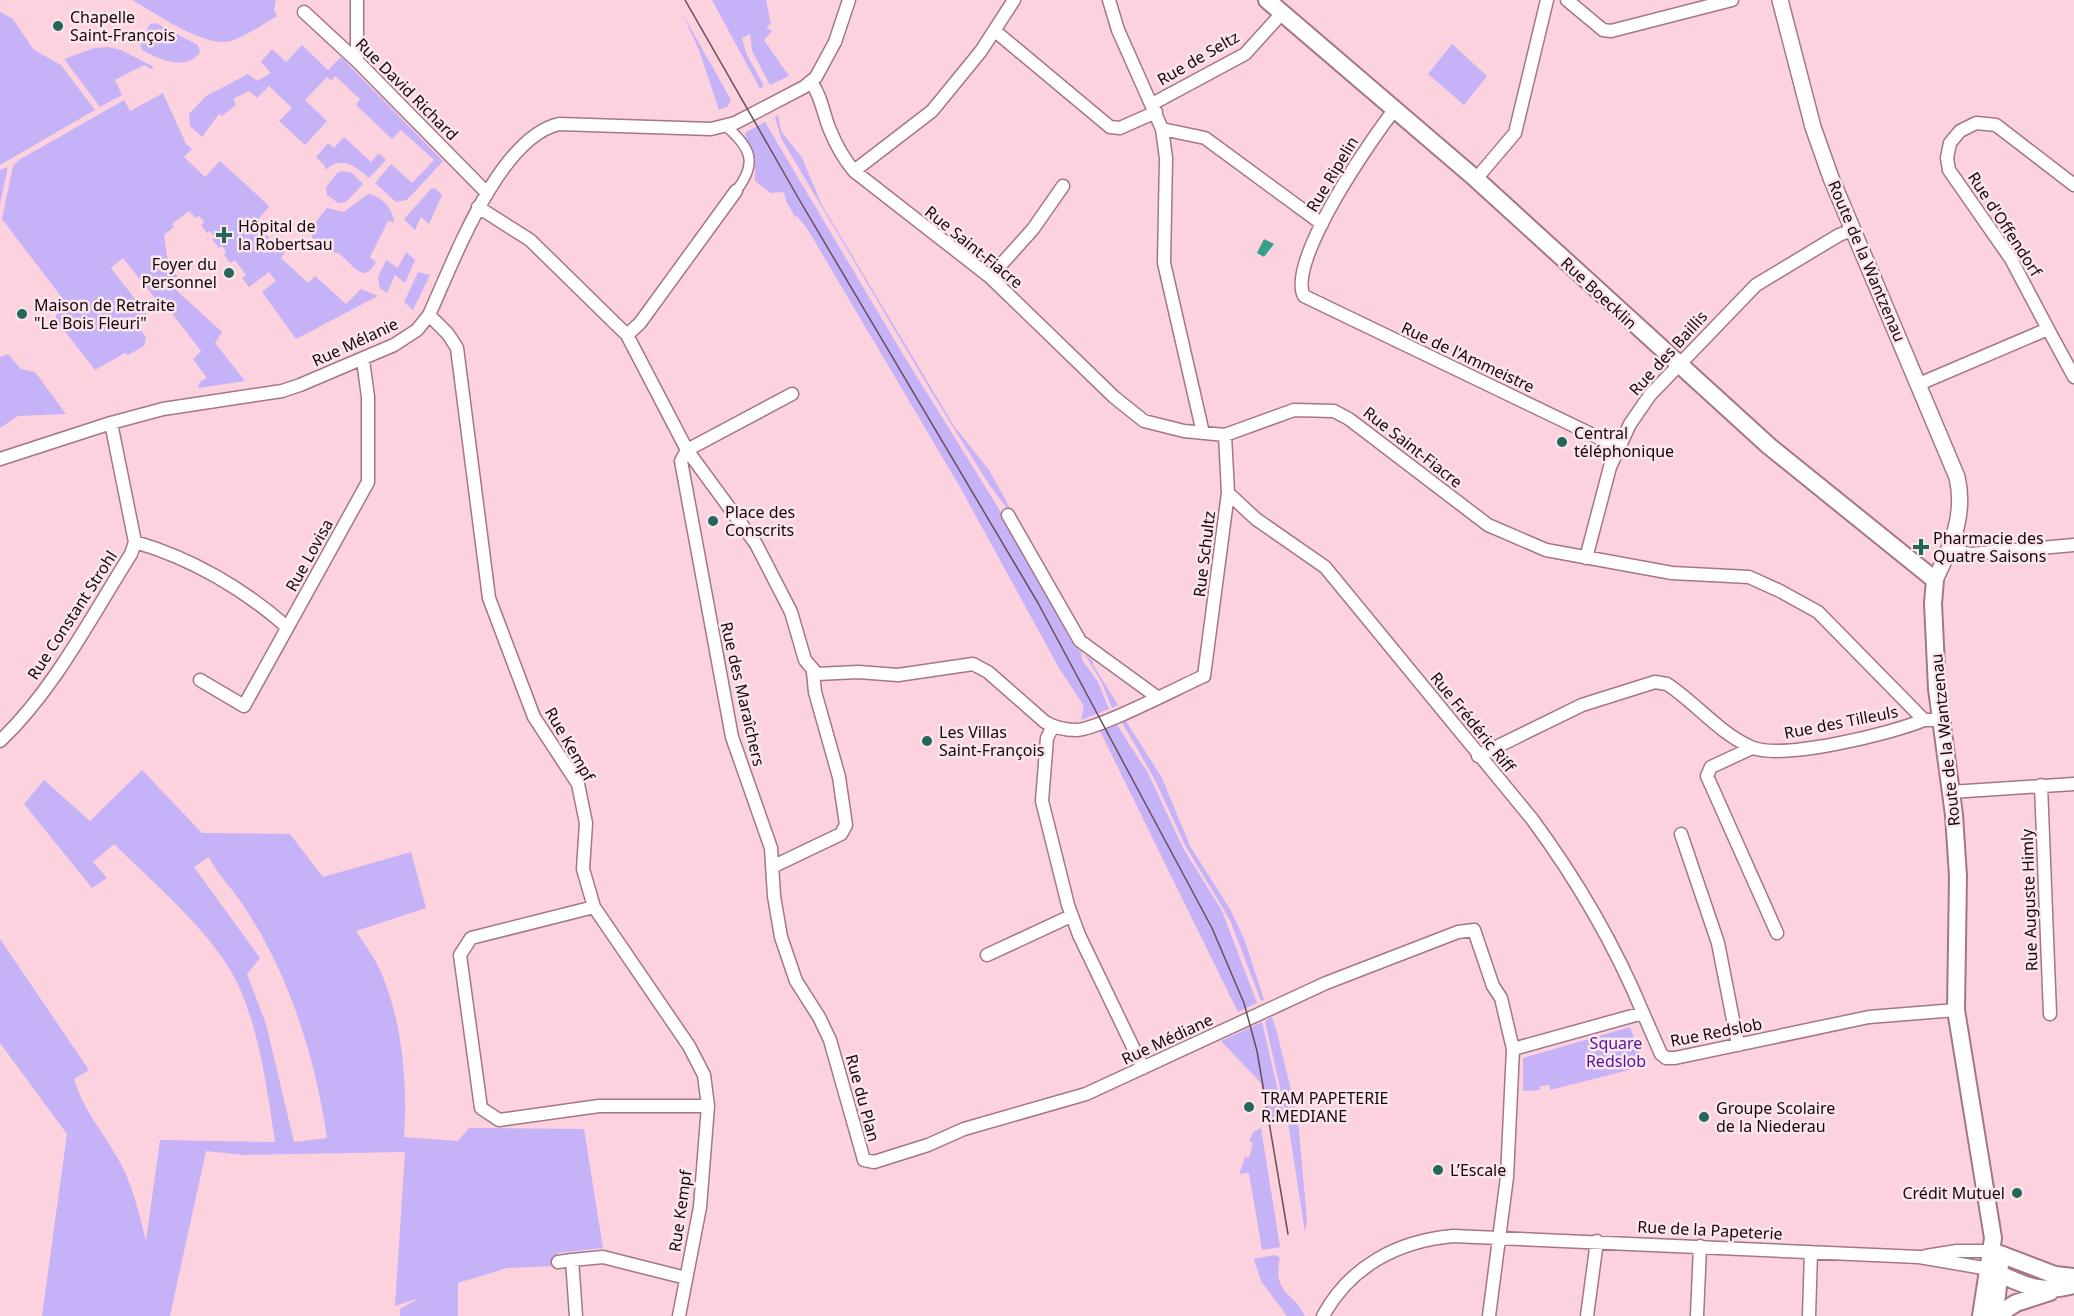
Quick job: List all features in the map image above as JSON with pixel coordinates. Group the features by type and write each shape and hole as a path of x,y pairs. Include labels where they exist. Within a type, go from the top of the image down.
{"main road":[{"name":"Rue Boecklin","path":"1267,0 1476,179 1769,446 1935,580"},
{"name":"Route de la Wantzenau","path":"1935,580 1932,720 1951,792 1958,876 1956,1010 1992,1228 1995,1263 1994,1316"},
{"path":"1992,1228 2007,1251 1995,1263"},
{"name":"Route de la Wantzenau","path":"1981,1316 1983,1287 1995,1263"},
{"path":"1995,1263 2074,1277"},
{"path":"1995,1263 2036,1289 2053,1291"},
{"path":"1994,1316 2016,1303 2074,1285"}],"street":[{"path":"357,0 357,61"},
{"path":"811,82 835,42 849,0"},
{"path":"854,171 932,111 995,31 1014,0"},
{"path":"1109,0 1118,30 1154,108 1161,129 1166,158 1164,263 1203,433"},
{"path":"1476,179 1515,133 1547,0"},
{"path":"1567,0 1603,30 1611,32 1732,0"},
{"name":"Route de la Wantzenau","path":"1780,0 1813,127 1852,230 1953,464 1960,492 1960,513 1950,546 1935,580"},
{"name":"Rue David Richard","path":"304,12 357,61 486,192"},
{"name":"Rue de Seltz","path":"995,31 1110,127 1120,128 1245,54 1283,12"},
{"name":"Rue Mélanie","path":"0,459 111,423 163,409 282,391 363,360 407,338 429,315 486,192 528,142 550,126 711,129 726,126 811,82"},
{"name":"Rue Saint-Fiacre","path":"811,82 819,93 829,129 843,157 854,171 990,278 1127,409 1153,424 1226,435 1294,410 1334,411 1349,419 1488,525 1546,550 1672,573 1749,577 1780,591 1818,612 1932,720"},
{"name":"Rue Ripelin","path":"1304,296 1301,284 1322,224 1341,186 1395,109"},
{"name":"Rue d'Offendorf","path":"2048,329 2012,259 1949,170 1947,158 1950,143 1960,130 1976,123 1996,125 2074,185"},
{"path":"627,336 640,323 746,176 750,158 741,140 726,126"},
{"path":"1161,129 1205,138 1322,224"},
{"path":"990,278 1033,229 1063,186"},
{"path":"478,207 530,240 619,325 687,450 756,544 791,612 805,660 813,672 815,692 839,777 848,819 841,834 774,866"},
{"name":"Rue des Baillis","path":"1586,558 1603,486 1618,447 1641,408 1678,364 1756,285 1852,230"},
{"name":"Rue de l'Ammeistre","path":"1304,296 1618,447"},
{"name":"Rue Kempf","path":"429,315 448,334 457,348 489,598 534,717 578,784 586,823 583,869 594,907 689,1046 704,1075 708,1106 700,1207 679,1316"},
{"path":"1919,384 2048,329 2074,377"},
{"name":"Rue Lovisa","path":"200,680 244,706 368,482 368,397 363,360"},
{"path":"687,450 792,394"},
{"name":"Rue Constant Strohl","path":"0,741 27,713 131,554 135,542 111,423"},
{"name":"Rue Schultz","path":"1157,697 1204,676 1228,493 1226,435"},
{"name":"Rue des Maraîchers","path":"687,450 681,461 732,737 771,848 774,866 774,896 781,937 796,981 819,1017 830,1040"},
{"name":"Rue Frédéric Riff","path":"1228,493 1256,519 1324,567 1363,611 1478,756 1532,819 1563,862 1605,929 1643,1013"},
{"path":"813,672 823,675 858,672 898,675 973,664 988,672 1053,726 1077,730 1095,725 1157,697 1080,641 1008,515"},
{"path":"135,542 174,555 216,577 263,606 287,627"},
{"path":"1950,546 1958,551 1971,554 2074,545"},
{"name":"Rue des Tilleuls","path":"1478,756 1582,705 1655,682 1662,682 1676,690 1707,717 1752,748 1765,752 1830,744 1932,720"},
{"path":"1053,726 1047,738 1042,801 1071,916 1143,1068"},
{"path":"1752,748 1711,767 1707,776 1777,933"},
{"path":"1951,792 2074,784"},
{"name":"Rue Auguste Himly","path":"2041,785 2050,1014"},
{"path":"1681,834 1718,943 1738,1045"},
{"path":"594,907 471,938 460,955 481,1108 500,1120 599,1106 708,1106"},
{"path":"987,955 1071,916"},
{"name":"Rue Médiane","path":"868,1163 928,1145 964,1129 1086,1094 1326,983 1458,932 1474,930 1493,986 1501,998 1513,1049"},
{"name":"Rue Redslob","path":"1643,1013 1661,1054 1666,1058 1869,1017 1956,1010"},
{"path":"1489,1316 1500,1237 1510,1130 1513,1049 1643,1013"},
{"name":"Rue du Plan","path":"830,1040 862,1155 868,1163"},
{"name":"Rue de la Papeterie","path":"1323,1316 1345,1284 1358,1272 1387,1253 1414,1242 1435,1238 1500,1237 1597,1241 1995,1263"},
{"path":"1587,1316 1597,1241"},
{"path":"1697,1316 1700,1246"},
{"path":"1809,1316 1810,1252"},
{"path":"558,1262 603,1257 686,1278"},
{"path":"572,1260 576,1316"}],"green space":[{"path":"132,0 276,0 274,10 277,16 243,36 231,41 220,42 194,35"},
{"path":"712,0 766,0 771,24 766,27 772,31 764,40 789,76 770,85 752,51 750,34 742,38 746,53 764,86 760,89"},
{"path":"0,12 12,18 34,50 61,65 95,110 0,165"},
{"path":"682,13 731,100 728,106 719,110 699,50"},
{"path":"156,23 198,45 200,52 194,58 180,63 164,60 142,50 140,42 150,24"},
{"path":"1452,44 1487,76 1464,105 1428,74"},
{"path":"302,45 328,70 341,57 443,161 407,200 396,202 375,183 391,164 412,183 434,160 401,130 392,139 356,105 360,99 335,76 331,81 327,77 305,100 327,121 305,145 279,121 292,108 269,86 257,98 249,91 233,99 236,105 222,116 219,114 202,137 190,126 189,114 206,96 248,74 257,81 271,73 261,62 272,49 286,62"},
{"path":"108,47 121,50 152,66 153,70 144,65 115,80 122,95 100,107 64,59 94,48"},
{"path":"163,93 186,144 192,149 184,157 205,177 220,161 266,203 269,207 254,224 285,252 281,258 308,283 315,276 346,304 361,289 378,296 296,339 262,292 276,281 269,272 249,287 242,278 246,275 235,260 230,263 222,246 219,248 212,239 215,237 210,231 207,233 201,225 204,222 199,216 196,218 189,211 172,224 174,227 164,235 168,262 181,282 176,290 222,332 215,343 245,381 198,388 200,382 207,378 193,359 201,351 170,311 167,313 123,258 111,268 148,316 137,325 146,337 144,346 128,355 125,353 95,370 55,319 63,299 2,219 13,166 19,160 124,100 130,111"},
{"path":"778,115 781,131 802,158 822,205 954,426 989,470 1017,521 990,486 935,398 781,138 775,117"},
{"path":"765,122 904,356 1004,517 1074,646 1081,652 1082,660 1098,682 1109,709 1081,720 1084,706 1059,668 960,487 808,230 797,216 795,217 784,192 771,193 755,181 755,160 745,136 746,132"},
{"path":"344,137 371,162 379,153 386,160 369,178 353,166 343,163 337,163 325,170 325,166 316,157 328,143 334,148"},
{"path":"8,167 0,204 0,170"},
{"path":"338,172 352,173 363,184 346,202 338,203 327,195 326,187"},
{"path":"435,188 442,195 429,224 421,217 415,230 404,219 431,189"},
{"path":"368,194 378,197 386,204 392,213 394,223 388,221 370,257 376,262 366,273 356,270 337,253 322,251 316,246 312,235 315,224 327,208 344,212"},
{"path":"406,252 415,260 405,283 395,275 387,293 380,288 378,277 386,260 398,268"},
{"path":"418,272 430,275 413,310 404,302"},
{"path":"8,354 21,369 35,372 66,414 18,416 0,428 0,357"},
{"path":"1085,655 1093,661 1093,665 1118,705 1112,708 1101,681"},
{"path":"1124,718 1162,778 1190,846 1230,909 1245,941 1264,1000 1261,1001 1230,920 1185,845 1154,778 1120,719"},
{"path":"1115,722 1148,773 1183,848 1222,911 1257,1003 1238,1012 1099,729"},
{"path":"142,770 202,833 290,834 323,877 411,852 426,908 356,931 378,966 393,1006 404,1073 404,1137 458,1141 469,1128 584,1129 603,1248 557,1253 557,1266 507,1268 458,1283 458,1316 400,1316 400,1309 419,1298 395,1306 405,1152 242,1155 206,1151 170,1316 42,1316 67,1134 0,1043 0,939 89,1070 74,1079 78,1091 127,1177 146,1241 160,1140 275,1142 253,1026 240,989 217,950 184,912 114,844 93,862 107,878 92,888 24,804 44,780 90,821","holes":["209,857 258,929 286,985 307,1045 327,1138 294,1142 266,1024 247,974 260,958 194,867"]},
{"path":"1272,1017 1298,1118 1287,1119 1265,1021"},
{"path":"1262,1022 1284,1116 1266,1119 1261,1083 1221,1041"},
{"name":"Square Redslob","path":"1630,1027 1645,1066 1550,1090 1550,1085 1541,1086 1539,1090 1523,1091 1523,1058"},
{"path":"1298,1121 1307,1220 1305,1232 1288,1123"},
{"path":"1261,1128 1280,1247 1262,1250 1249,1173 1240,1174 1245,1157 1249,1158 1253,1143 1249,1141 1253,1132"},
{"path":"1275,1255 1280,1258 1278,1270 1281,1286 1305,1316 1287,1316 1261,1281 1254,1259"}],"shaded area":[{"path":"1264,239 1274,244 1264,257 1257,253"}],"tram line":[{"path":"685,0 800,201 1038,603 1212,928 1244,1003 1257,1051 1288,1234"}],"place":[{"name":"Chapelle Saint-François","path":"58,26"},
{"name":"Hôpital de la Robertsau","path":"224,235"},
{"name":"Foyer du Personnel","path":"229,273"},
{"name":"Maison de Retraite \"Le Bois Fleuri\"","path":"22,314"},
{"name":"Central téléphonique","path":"1562,442"},
{"name":"Place des Conscrits","path":"713,521"},
{"name":"Pharmacie des Quatre Saisons","path":"1921,547"},
{"name":"Les Villas Saint-François","path":"927,741"},
{"name":"TRAM PAPETERIE R.MEDIANE","path":"1249,1107"},
{"name":"Groupe Scolaire de la Niederau","path":"1704,1117"},
{"name":"L’Escale","path":"1438,1170"},
{"name":"Crédit Mutuel","path":"2017,1193"}]}
